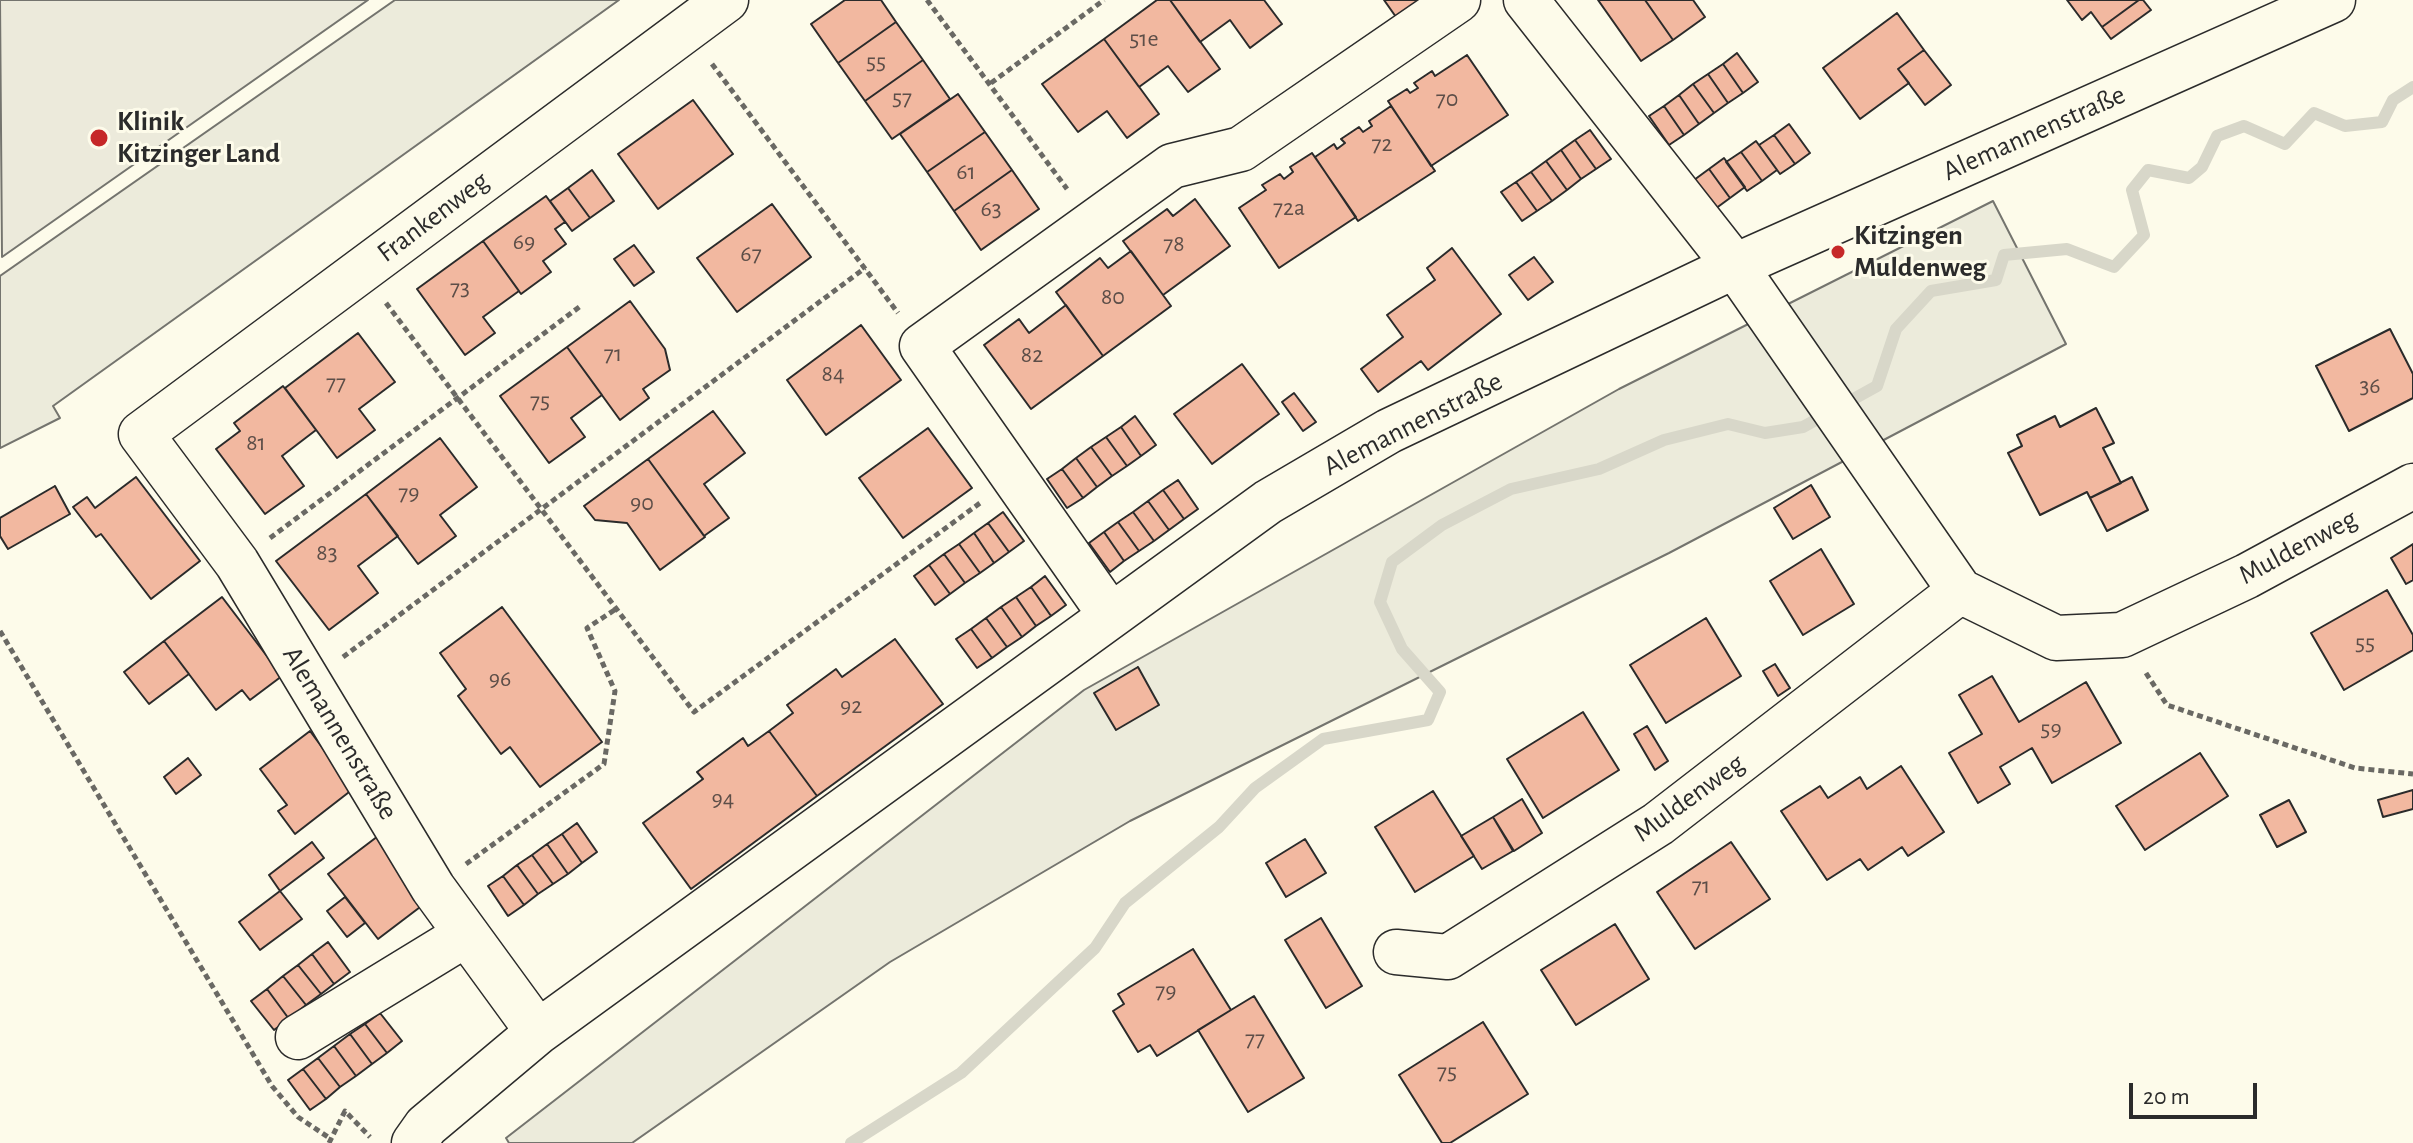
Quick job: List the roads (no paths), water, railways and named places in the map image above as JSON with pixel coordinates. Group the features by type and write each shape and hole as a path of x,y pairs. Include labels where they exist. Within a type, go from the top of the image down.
{"street":[{"name":"Frankenweg","path":"141,434 726,0"},
{"path":"1111,616 922,346 1172,166 1241,149 1458,0"},
{"path":"1526,0 1735,266"},
{"name":"Alemannenstraße","path":"414,1143 426,1126 538,1032 1268,502 1389,431 1735,266 2333,0"},
{"name":"Muldenweg","path":"1735,266 1960,591 2056,638 2122,635 2247,576 2413,486"},
{"name":"Alemannenstraße","path":"141,434 237,563 433,888 538,1032"},
{"name":"Muldenweg","path":"1396,952 1448,957 1645,833 1960,591"},
{"path":"298,1037 465,935"}],"waterway":[{"path":"851,1143 961,1073 1095,948 1125,903 1219,827 1255,788 1323,739 1428,720 1440,692 1402,649 1380,602 1392,562 1442,525 1511,489 1599,469 1664,440 1728,424 1765,433 1803,427 1877,386 1896,329 1931,291 1996,280 2004,255 2067,249 2114,267 2144,235 2132,190 2148,170 2189,178 2202,167 2217,136 2244,126 2285,144 2314,113 2345,126 2382,122 2393,100 2413,87"}],"place":[{"name":"Klinik Kitzinger Land","path":"99,138"},
{"name":"Kitzingen Muldenweg","path":"1838,252"}]}
